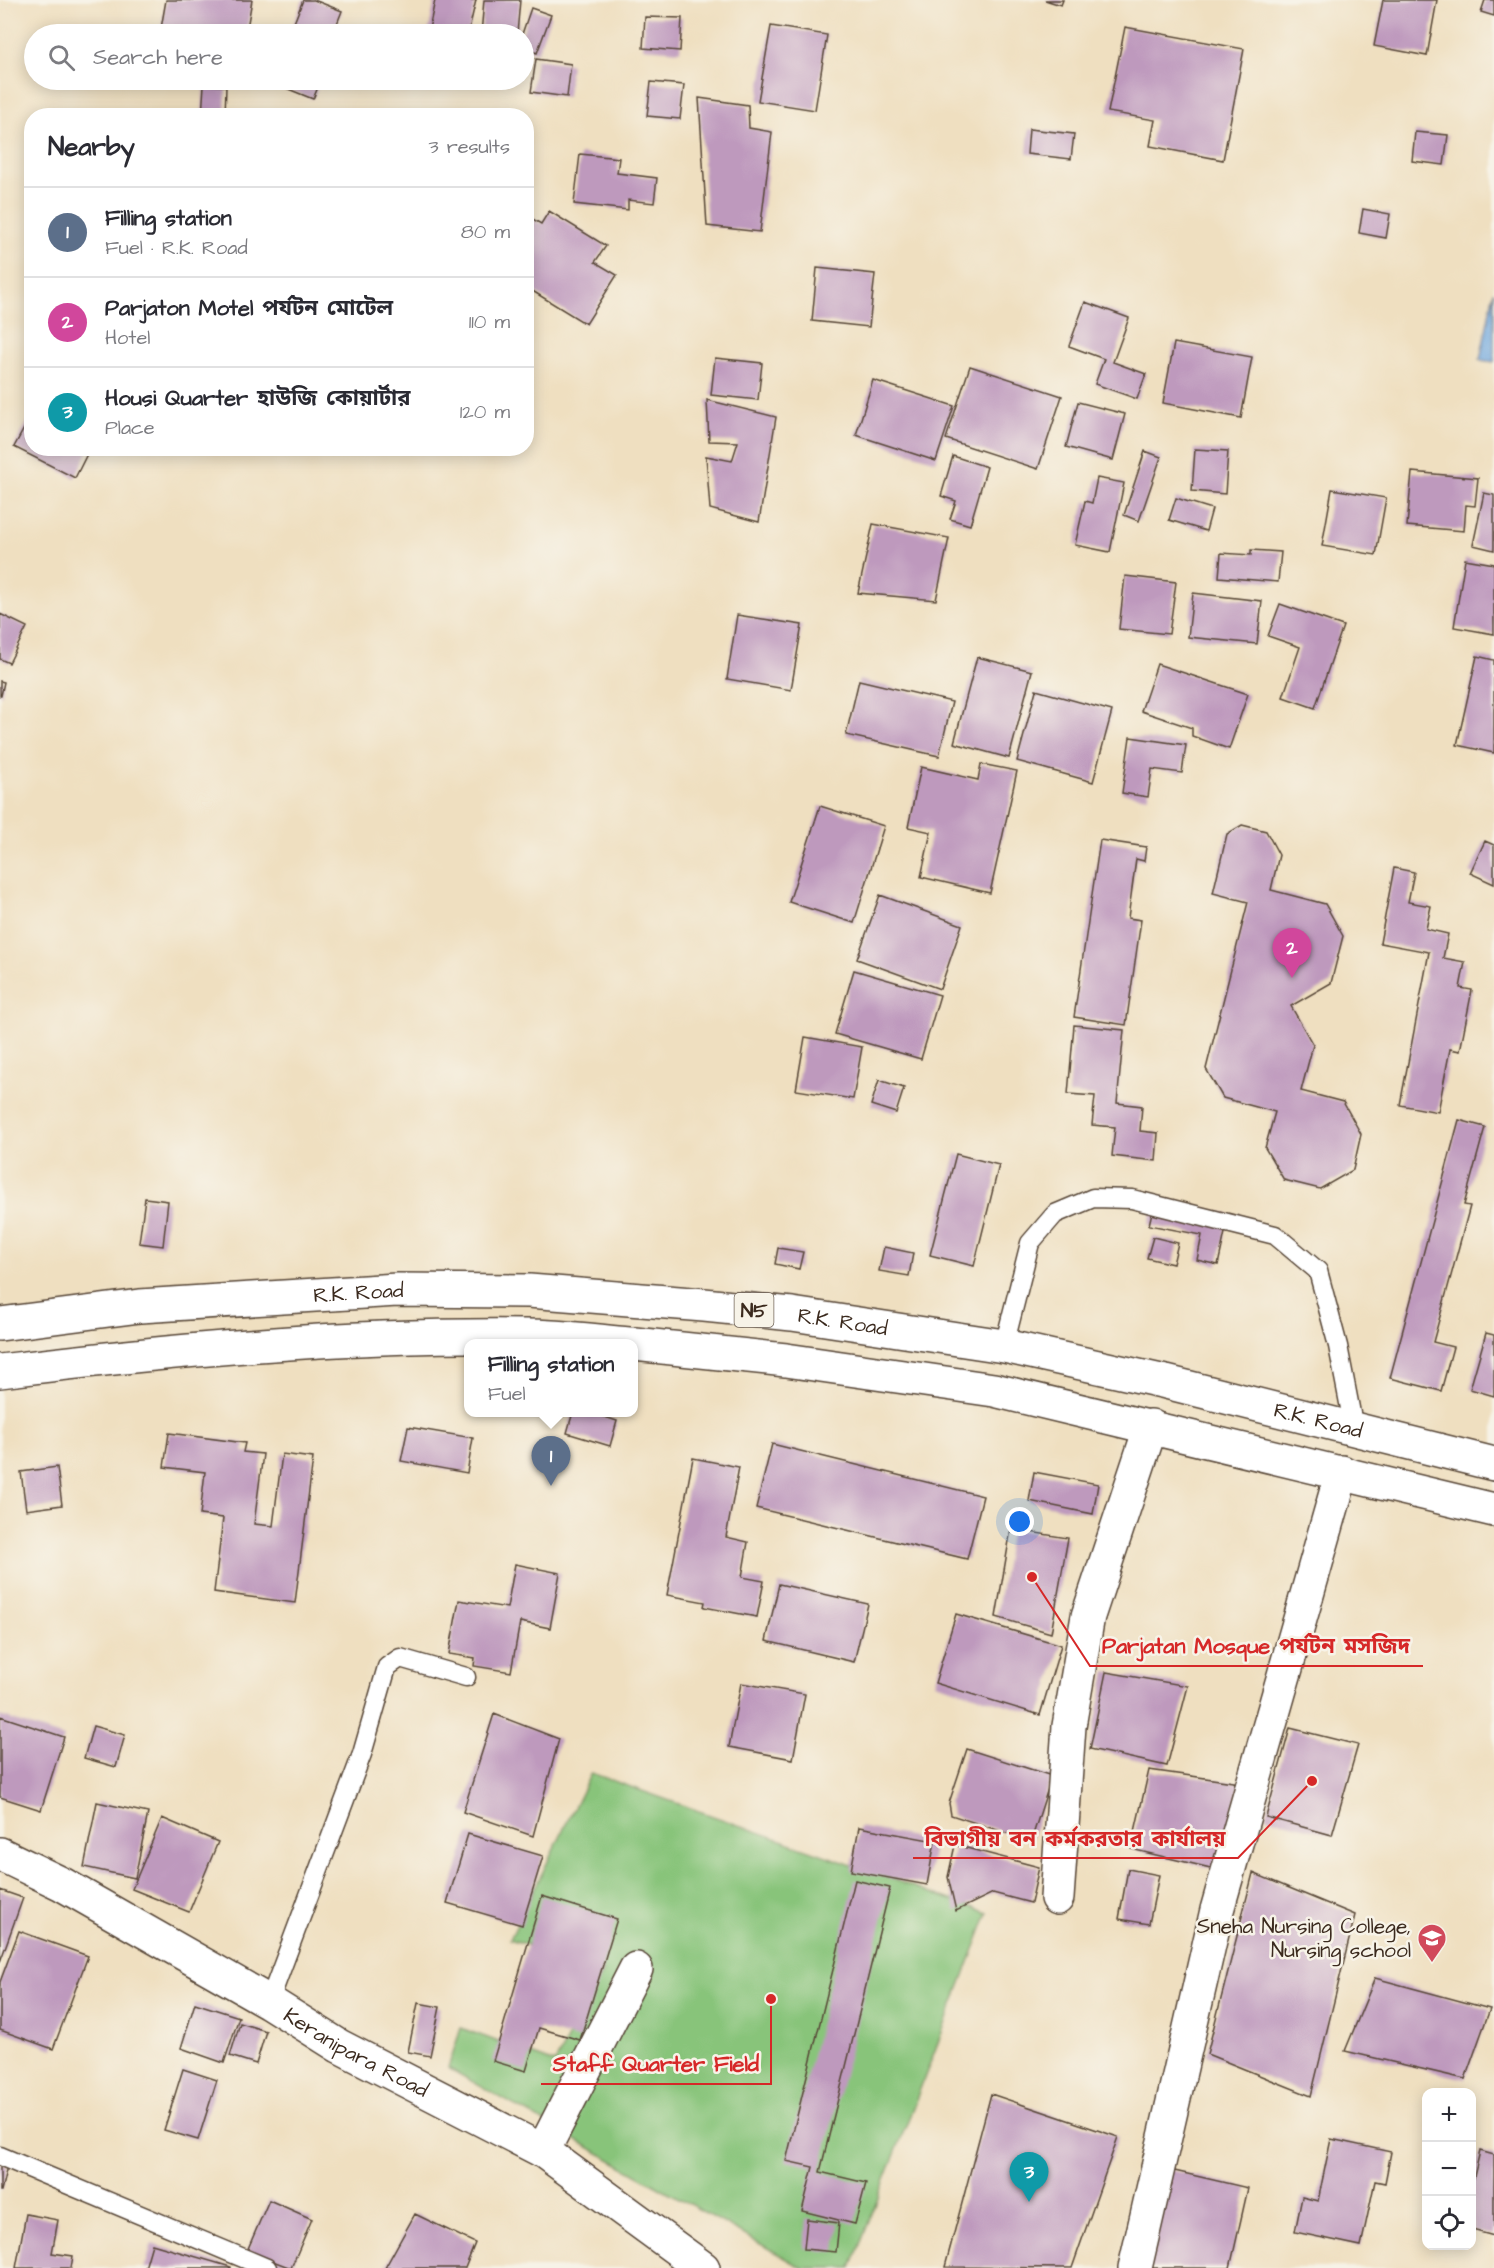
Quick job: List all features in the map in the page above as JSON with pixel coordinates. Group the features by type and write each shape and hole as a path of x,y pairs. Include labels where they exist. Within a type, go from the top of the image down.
{"main road":[{"name":"R.K. Road","path":"0,1324 140,1306 397,1290 529,1291 792,1314 1004,1346 1354,1428 1494,1464"},
{"path":"0,1371 143,1353 396,1338 526,1336 565,1339"},
{"name":"N5","path":"638,1344 764,1357 994,1390 1494,1510"},
{"path":"1058,1899 1069,1726 1088,1616 1151,1426"},
{"path":"1135,2268 1217,1910 1342,1472"},
{"name":"Keranipara Road","path":"0,1854 62,1884 269,2002 339,2046 543,2151 668,2258 703,2268"},
{"path":"543,2151 636,1970"}],"lane":[{"path":"1004,1346 1030,1243 1055,1214 1093,1198 1132,1199 1275,1236 1318,1271 1338,1346 1354,1428"},
{"path":"269,2002 362,1754 387,1667 400,1658 466,1677"},
{"path":"0,2156 267,2268"}],"green space":[{"path":"591,1773 988,1913 851,2268 803,2268 448,2068 461,2028 555,2063 603,1971 510,1939"}],"water":[{"path":"1494,291 1494,362 1480,360"}],"building":[{"path":"166,0 252,0 248,24 162,24"},
{"path":"303,0 314,0 342,11 337,24 294,24"},
{"path":"435,0 476,0 470,24 430,24"},
{"path":"484,0 520,0 518,24 482,24"},
{"path":"1045,0 1063,0 1061,5"},
{"path":"1383,0 1437,0 1427,56 1374,46"},
{"path":"1485,0 1494,0 1494,16 1481,12"},
{"path":"531,8 551,15 537,53 534,52 534,24 525,24"},
{"path":"645,17 682,18 680,51 643,48"},
{"path":"771,26 827,35 815,110 758,101"},
{"path":"1125,27 1244,49 1223,160 1150,146 1155,120 1108,112"},
{"path":"536,59 571,64 567,97 531,92 534,90"},
{"path":"651,82 684,85 680,119 647,116"},
{"path":"204,90 226,90 225,108 203,108"},
{"path":"291,90 317,90 313,99"},
{"path":"699,98 748,105 749,128 772,132 760,232 707,226"},
{"path":"1029,129 1074,134 1071,159 1027,154"},
{"path":"1415,132 1448,135 1444,165 1412,161"},
{"path":"580,154 619,158 617,173 657,178 654,203 628,200 628,210 574,204"},
{"path":"1363,209 1390,214 1386,238 1359,233"},
{"path":"549,211 606,246 595,262 617,275 586,324 534,292 534,220 541,224"},
{"path":"817,268 875,274 869,327 812,321"},
{"path":"1085,302 1129,318 1113,362 1146,374 1137,399 1095,384 1104,359 1069,346"},
{"path":"1174,343 1252,357 1241,418 1163,403"},
{"path":"715,358 762,363 758,400 711,395"},
{"path":"970,366 1062,396 1038,469 946,439"},
{"path":"873,380 954,406 936,461 856,435"},
{"path":"707,400 776,417 759,522 710,509 706,456 732,461 738,442 709,441"},
{"path":"1078,402 1125,414 1113,460 1066,447"},
{"path":"24,429 24,452 14,447"},
{"path":"1195,449 1228,451 1225,494 1192,491"},
{"path":"1145,451 1161,457 1139,521 1124,515"},
{"path":"32,456 86,456 75,478"},
{"path":"953,456 987,467 970,525 950,519 956,501 941,496"},
{"path":"1412,472 1478,478 1475,506 1466,505 1464,531 1407,526"},
{"path":"1097,478 1124,483 1110,552 1075,545 1085,501 1092,503"},
{"path":"1332,489 1386,498 1376,555 1322,546"},
{"path":"1484,493 1494,495 1494,550 1473,545"},
{"path":"1176,498 1212,509 1206,531 1169,520"},
{"path":"873,524 949,538 936,600 858,593"},
{"path":"1251,550 1281,552 1278,582 1219,577 1221,553 1251,555"},
{"path":"1465,559 1494,564 1494,634 1454,627"},
{"path":"1125,576 1176,582 1169,634 1119,629"},
{"path":"1193,593 1262,601 1257,644 1188,637"},
{"path":"1280,604 1343,626 1315,708 1283,697 1300,647 1268,636"},
{"path":"0,614 27,627 9,663 0,659"},
{"path":"737,615 802,625 791,690 727,679"},
{"path":"1477,656 1494,660 1494,753 1457,745"},
{"path":"977,657 1032,671 1009,758 954,743"},
{"path":"1157,664 1248,694 1229,749 1192,736 1192,728 1141,711"},
{"path":"859,680 952,702 939,756 846,735"},
{"path":"0,681 4,682 1,696 0,696"},
{"path":"1036,690 1112,711 1093,782 1017,761"},
{"path":"1130,737 1186,745 1182,773 1152,769 1148,797 1122,793"},
{"path":"981,764 1017,771 990,893 921,877 931,832 908,827 921,767 978,780"},
{"path":"820,806 884,826 854,923 789,902"},
{"path":"1242,825 1266,831 1279,855 1271,890 1325,904 1343,936 1331,983 1291,1006 1313,1045 1301,1091 1343,1102 1361,1134 1353,1170 1320,1189 1284,1180 1265,1148 1275,1112 1223,1098 1206,1069 1248,902 1213,893 1227,834"},
{"path":"1100,840 1146,847 1144,861 1136,859 1128,918 1141,920 1126,1025 1074,1017"},
{"path":"1485,841 1494,845 1494,884 1470,873"},
{"path":"1394,868 1414,872 1408,902 1431,906 1426,929 1448,934 1443,958 1465,962 1460,988 1472,990 1460,1051 1450,1049 1438,1112 1400,1105 1429,952 1380,943"},
{"path":"880,895 962,925 940,989 857,959"},
{"path":"854,970 940,995 921,1059 835,1034"},
{"path":"1074,1025 1124,1030 1117,1103 1142,1106 1140,1131 1158,1133 1156,1161 1112,1156 1115,1127 1092,1125 1095,1096 1068,1094"},
{"path":"805,1037 862,1047 853,1099 796,1090"},
{"path":"879,1080 904,1088 896,1113 871,1105"},
{"path":"1459,1120 1485,1127 1464,1205 1470,1206 1433,1342 1453,1347 1441,1391 1390,1378"},
{"path":"956,1154 999,1165 974,1266 930,1255"},
{"path":"145,1198 168,1201 163,1246 139,1243"},
{"path":"1155,1199 1229,1214 1218,1265 1197,1260 1202,1235 1149,1225"},
{"path":"1153,1237 1178,1243 1173,1264 1147,1258"},
{"path":"884,1247 913,1253 909,1276 879,1271"},
{"path":"778,1248 803,1252 799,1269 775,1264"},
{"path":"1486,1333 1494,1335 1494,1396 1470,1389"},
{"path":"572,1417 605,1417 617,1421 610,1446 567,1433"},
{"path":"408,1427 473,1438 467,1473 401,1461"},
{"path":"169,1433 245,1443 243,1452 263,1454 254,1524 273,1526 282,1454 313,1458 295,1603 214,1592 223,1518 200,1515 205,1472 164,1467"},
{"path":"772,1444 983,1496 967,1559 756,1508"},
{"path":"693,1458 739,1467 726,1537 748,1542 742,1577 764,1581 757,1617 704,1607 705,1602 667,1595"},
{"path":"57,1467 62,1505 26,1510 21,1472"},
{"path":"1034,1472 1098,1484 1093,1514 1029,1501"},
{"path":"1011,1529 1068,1538 1051,1633 996,1617"},
{"path":"515,1564 560,1573 550,1628 520,1622 511,1672 474,1666 475,1658 449,1654 459,1600 507,1608"},
{"path":"779,1584 868,1604 854,1662 766,1641"},
{"path":"956,1614 1061,1645 1040,1715 935,1683"},
{"path":"1106,1672 1188,1686 1167,1766 1090,1749"},
{"path":"741,1683 805,1694 793,1759 729,1747"},
{"path":"494,1714 559,1739 533,1836 463,1812"},
{"path":"0,1716 64,1737 41,1810 0,1797"},
{"path":"93,1726 125,1735 116,1767 84,1758"},
{"path":"1290,1728 1358,1745 1332,1835 1266,1817"},
{"path":"967,1749 1052,1776 1031,1841 951,1815 949,1803"},
{"path":"1149,1770 1240,1783 1219,1870 1131,1849"},
{"path":"97,1802 148,1813 135,1878 84,1867"},
{"path":"162,1818 218,1842 189,1912 132,1889"},
{"path":"859,1827 935,1841 927,1885 851,1871"},
{"path":"468,1834 543,1856 522,1925 447,1903"},
{"path":"955,1845 1039,1867 1031,1903 993,1893 956,1911 948,1877"},
{"path":"1128,1869 1159,1875 1149,1924 1119,1919"},
{"path":"1253,1873 1355,1915 1311,2096 1207,2054"},
{"path":"855,1880 890,1888 820,2172 866,2183 855,2224 802,2211 813,2167 786,2161"},
{"path":"0,1890 23,1898 0,1962"},
{"path":"542,1896 617,1919 580,2040 539,2028 526,2071 493,2061"},
{"path":"19,1931 88,1956 53,2049 0,2030 0,1982"},
{"path":"1375,1978 1490,2009 1465,2079 1345,2051"},
{"path":"195,2003 239,2017 224,2063 181,2048"},
{"path":"418,2003 440,2007 430,2056 408,2052"},
{"path":"240,2023 266,2031 256,2064 230,2056"},
{"path":"183,2069 217,2080 198,2140 164,2130"},
{"path":"991,2094 1118,2137 1072,2268 945,2267"},
{"path":"1331,2139 1391,2152 1385,2183 1375,2181 1361,2246 1295,2232 1302,2197 1318,2201"},
{"path":"1480,2151 1494,2155 1494,2236 1476,2231 1476,2168"},
{"path":"0,2164 7,2166 1,2191 0,2191"},
{"path":"1166,2169 1248,2188 1230,2268 1143,2268"},
{"path":"269,2200 312,2219 291,2268 247,2251"},
{"path":"26,2214 58,2220 52,2253 73,2256 71,2268 16,2268"},
{"path":"415,2214 475,2243 465,2268 385,2268"},
{"path":"807,2219 839,2223 836,2252 804,2249"},
{"path":"152,2244 231,2267 231,2268 145,2268"}],"place":[{"name":"Parjaton Motel পর্যটন মোটেল","path":"1292,978"},
{"name":"Filling station","path":"551,1486"},
{"name":"Parjatan Mosque পর্যটন মসজিদ","path":"1032,1577"},
{"name":"বিভাগীয় বন কর্মকরতার কার্যালয়","path":"1312,1781"},
{"name":"Sneha Nursing College, Nursing school","path":"1432,1964"},
{"name":"Staff Quarter Field","path":"771,1999"},
{"name":"Housi Quarter হাউজি কোয়ার্টার","path":"1029,2202"}]}
